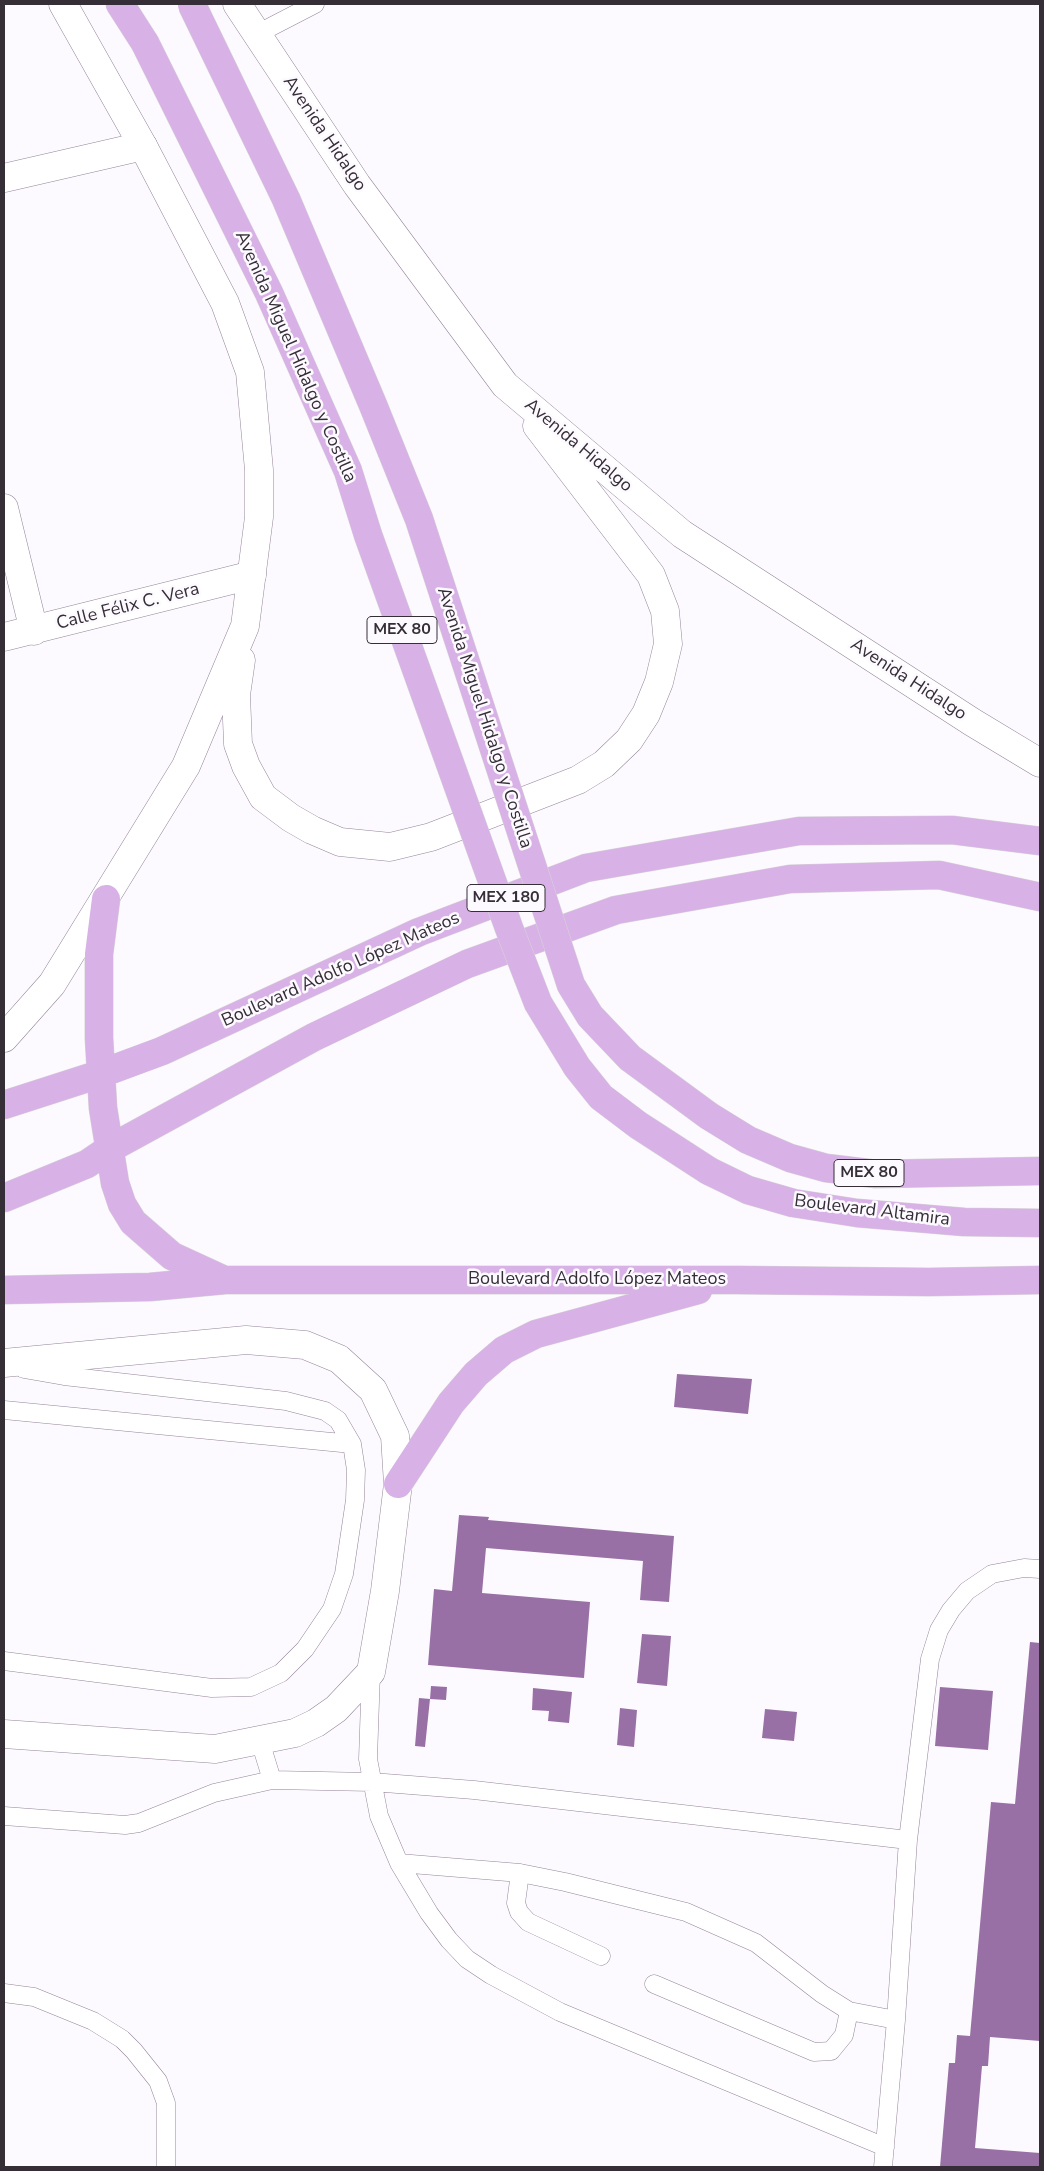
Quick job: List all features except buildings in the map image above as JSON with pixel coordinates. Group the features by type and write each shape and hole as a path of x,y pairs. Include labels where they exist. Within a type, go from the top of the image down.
{"main road":[{"name":"Avenida Miguel Hidalgo y Costilla","path":"120,4 146,43 269,293 348,471 378,563 509,928 538,1003 577,1067 602,1097 638,1125 709,1171"},
{"name":"Avenida Miguel Hidalgo y Costilla","path":"192,4 286,199 419,519 571,985 590,1016 630,1058 709,1116"},
{"name":"Boulevard Adolfo López Mateos","path":"4,1106 162,1051 419,932 586,868 799,831 952,830 1040,841"},
{"path":"4,1198 87,1164 109,1150 314,1038 467,964 616,910 790,879 939,875 1040,897"},
{"path":"106,899 100,954 100,1074 109,1150 122,1204 133,1222 172,1256 225,1280"},
{"name":"Boulevard Altamira","path":"709,1116 748,1140 790,1158 826,1168 876,1174 1040,1171"},
{"name":"Boulevard Altamira","path":"709,1171 748,1190 802,1205 857,1214 964,1222 1040,1223"},
{"name":"Boulevard Adolfo López Mateos","path":"4,1290 150,1287 225,1280 929,1282 1040,1280"},
{"path":"398,1484 451,1403 476,1374 504,1350 536,1334 736,1280"}],"street":[{"path":"63,4 143,146 225,303 250,372 259,470 259,517 236,695 238,744 246,766 263,797 298,822 340,842 390,847 431,836 578,780 604,764 629,740 646,714 658,682 668,644 665,611 651,575 505,384"},
{"name":"Avenida Hidalgo","path":"237,4 357,185 505,384 682,534 972,722 1040,763"},
{"path":"4,178 143,146"},
{"path":"4,508 34,631"},
{"name":"Calle Félix C. Vera","path":"4,637 252,575"},
{"path":"4,1038 52,984 186,766 245,626"},
{"path":"4,1364 246,1340 305,1345 339,1359 373,1390 394,1436 398,1484 385,1590 371,1672 336,1709 316,1722 295,1732 260,1741 215,1749 4,1734"}],"lane":[{"path":"257,34 315,4"},
{"path":"4,1364 64,1376 286,1401 325,1411 338,1420 352,1444 356,1470 355,1500 344,1574 332,1609 305,1648 281,1673 251,1687 212,1688 4,1661"},
{"path":"4,1410 352,1444"},
{"path":"883,2167 896,2020 908,1840 930,1660 939,1630 951,1610 967,1591 992,1574 1024,1568 1040,1569"},
{"path":"371,1672 368,1759 379,1816 399,1863 428,1912 449,1940 467,1959 491,1975 560,2012 886,2147"},
{"path":"260,1741 272,1780"},
{"path":"4,1816 126,1825 139,1823 214,1793 272,1780 372,1782 483,1791 908,1840"},
{"path":"399,1863 520,1873 565,1882 677,1910 722,1926 756,1943 822,1994 849,2011 896,2020"},
{"path":"520,1873 516,1903 519,1912 528,1922 601,1956"},
{"path":"654,1984 814,2052 831,2051 844,2035 849,2011"},
{"path":"4,1992 34,1997 77,2014 122,2039 134,2050 158,2080 166,2103 166,2167"}]}
